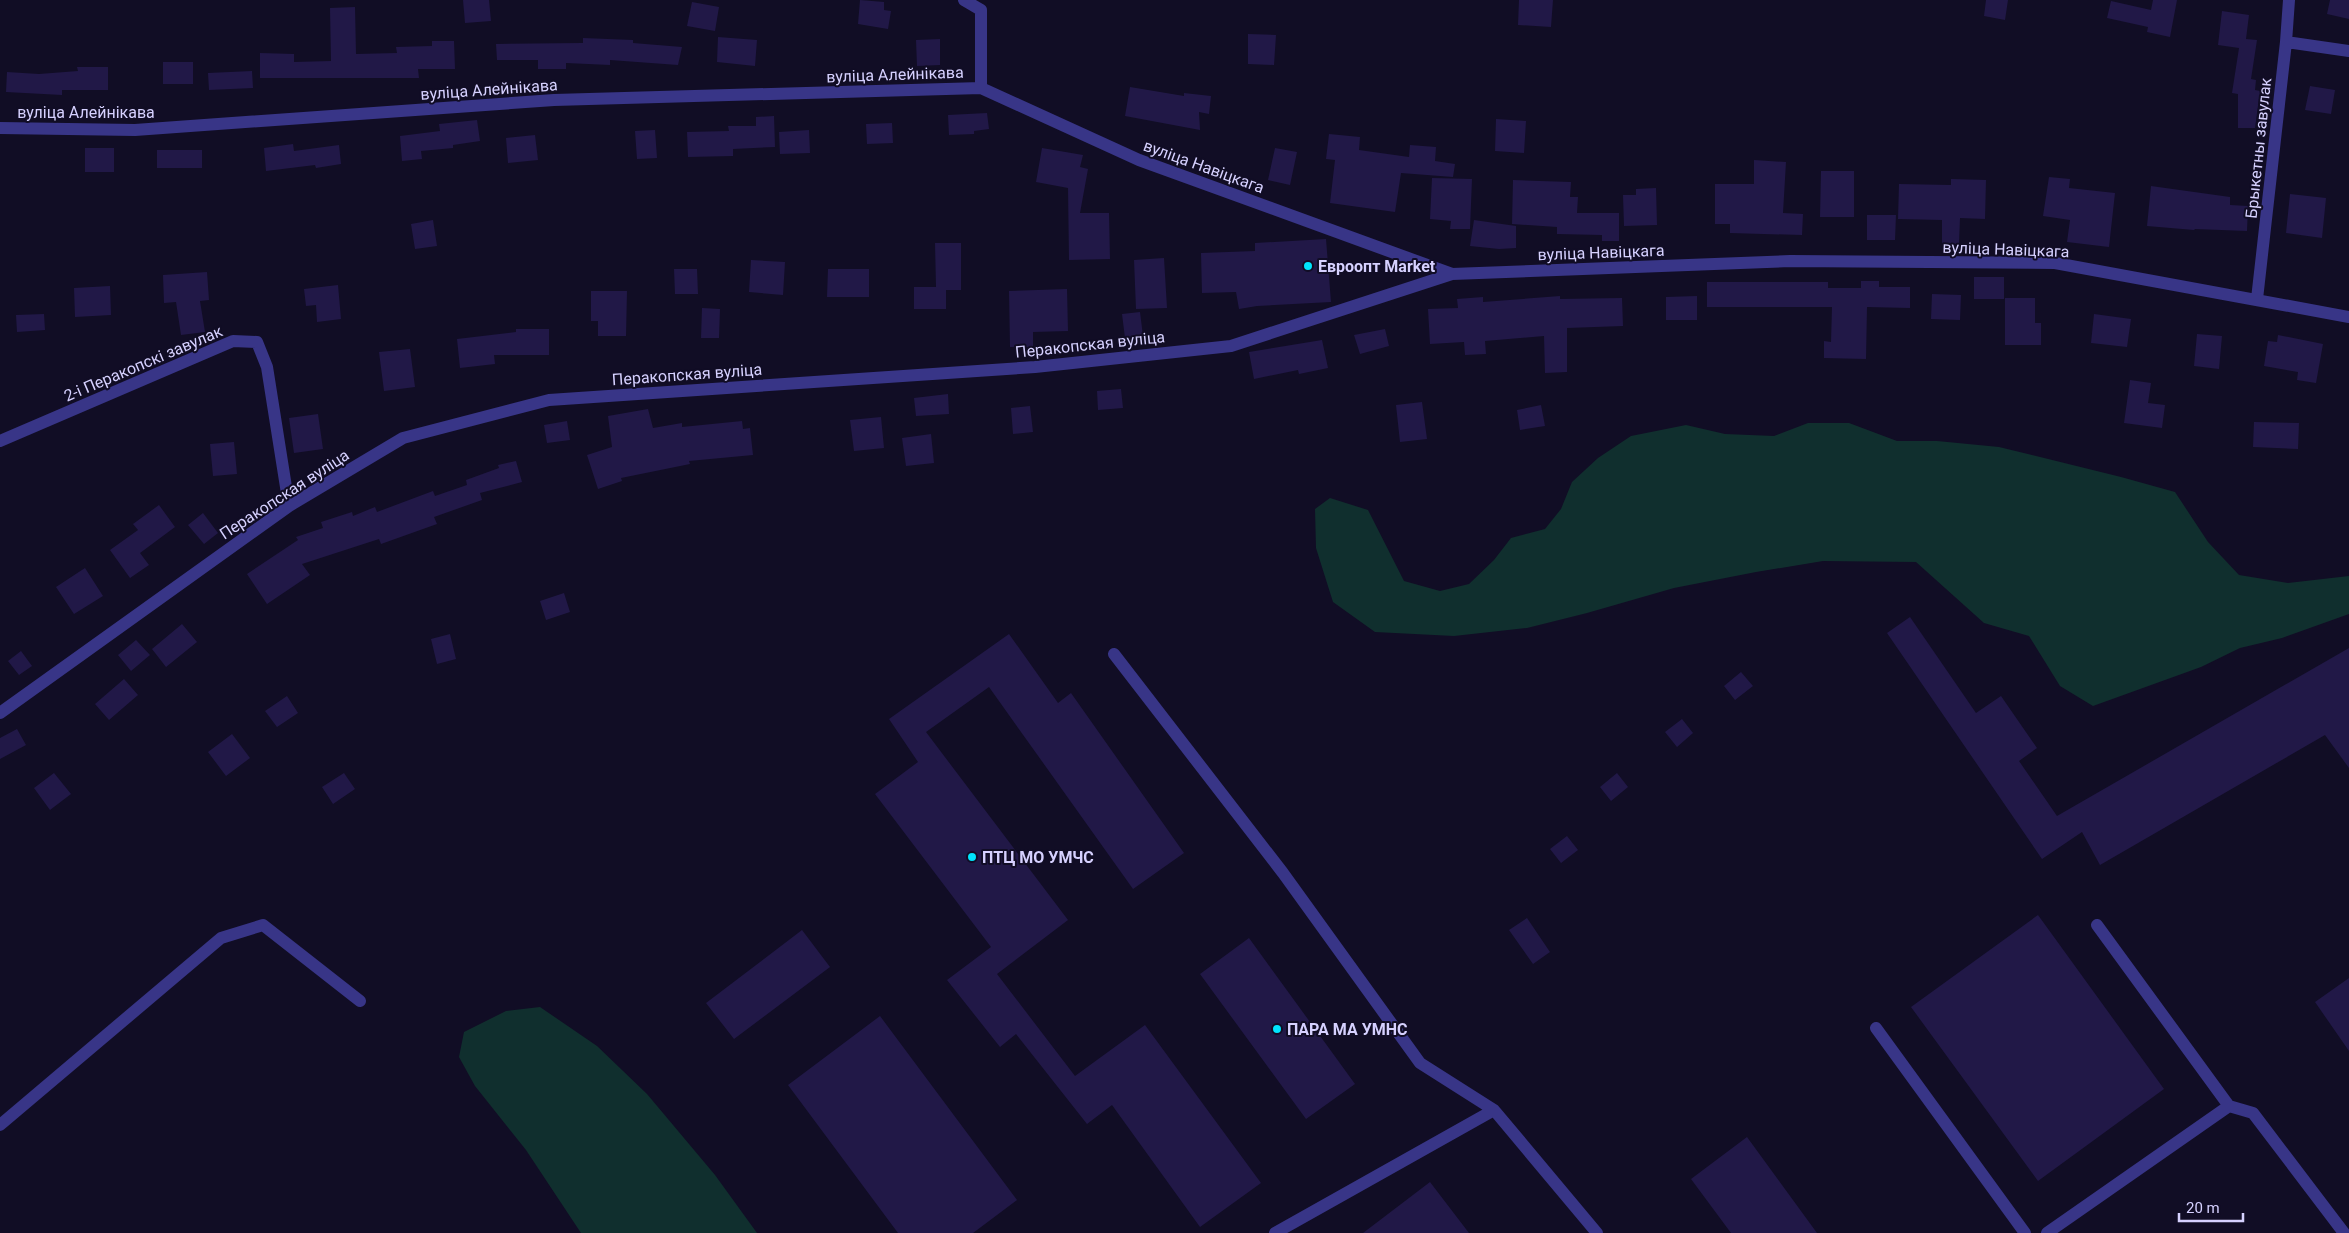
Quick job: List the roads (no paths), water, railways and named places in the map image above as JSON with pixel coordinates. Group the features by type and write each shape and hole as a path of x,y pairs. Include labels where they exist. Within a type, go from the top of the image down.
{"street":[{"path":"964,0 985,5 981,88"},
{"name":"Брыкетны завулак","path":"2257,299 2289,0"},
{"path":"2286,42 2349,51"},
{"name":"вуліца Алейнікава","path":"0,128 135,130 554,100 981,88"},
{"name":"вуліца Навіцкага","path":"981,88 1139,160 1452,274 1790,261 2055,263 2349,317"},
{"name":"Перакопская вуліца","path":"0,713 289,506 404,438 548,400 1035,367 1231,346 1452,274"},
{"name":"2-і Перакопскі завулак","path":"0,441 233,341 257,342 267,367 289,506"},
{"path":"1114,654 1283,874 1420,1063 1494,1110 1598,1233"},
{"path":"0,1125 221,938 263,925 360,1001"},
{"path":"2097,925 2229,1106 2253,1113 2344,1233"},
{"path":"1876,1028 2025,1233"},
{"path":"2047,1233 2229,1106"},
{"path":"1275,1233 1494,1110"}],"place":[{"name":"Евроопт Market","path":"1308,266"},
{"name":"ПТЦ МО УМЧС","path":"972,857"},
{"name":"ПАРА МА УМНС","path":"1277,1029"}]}
